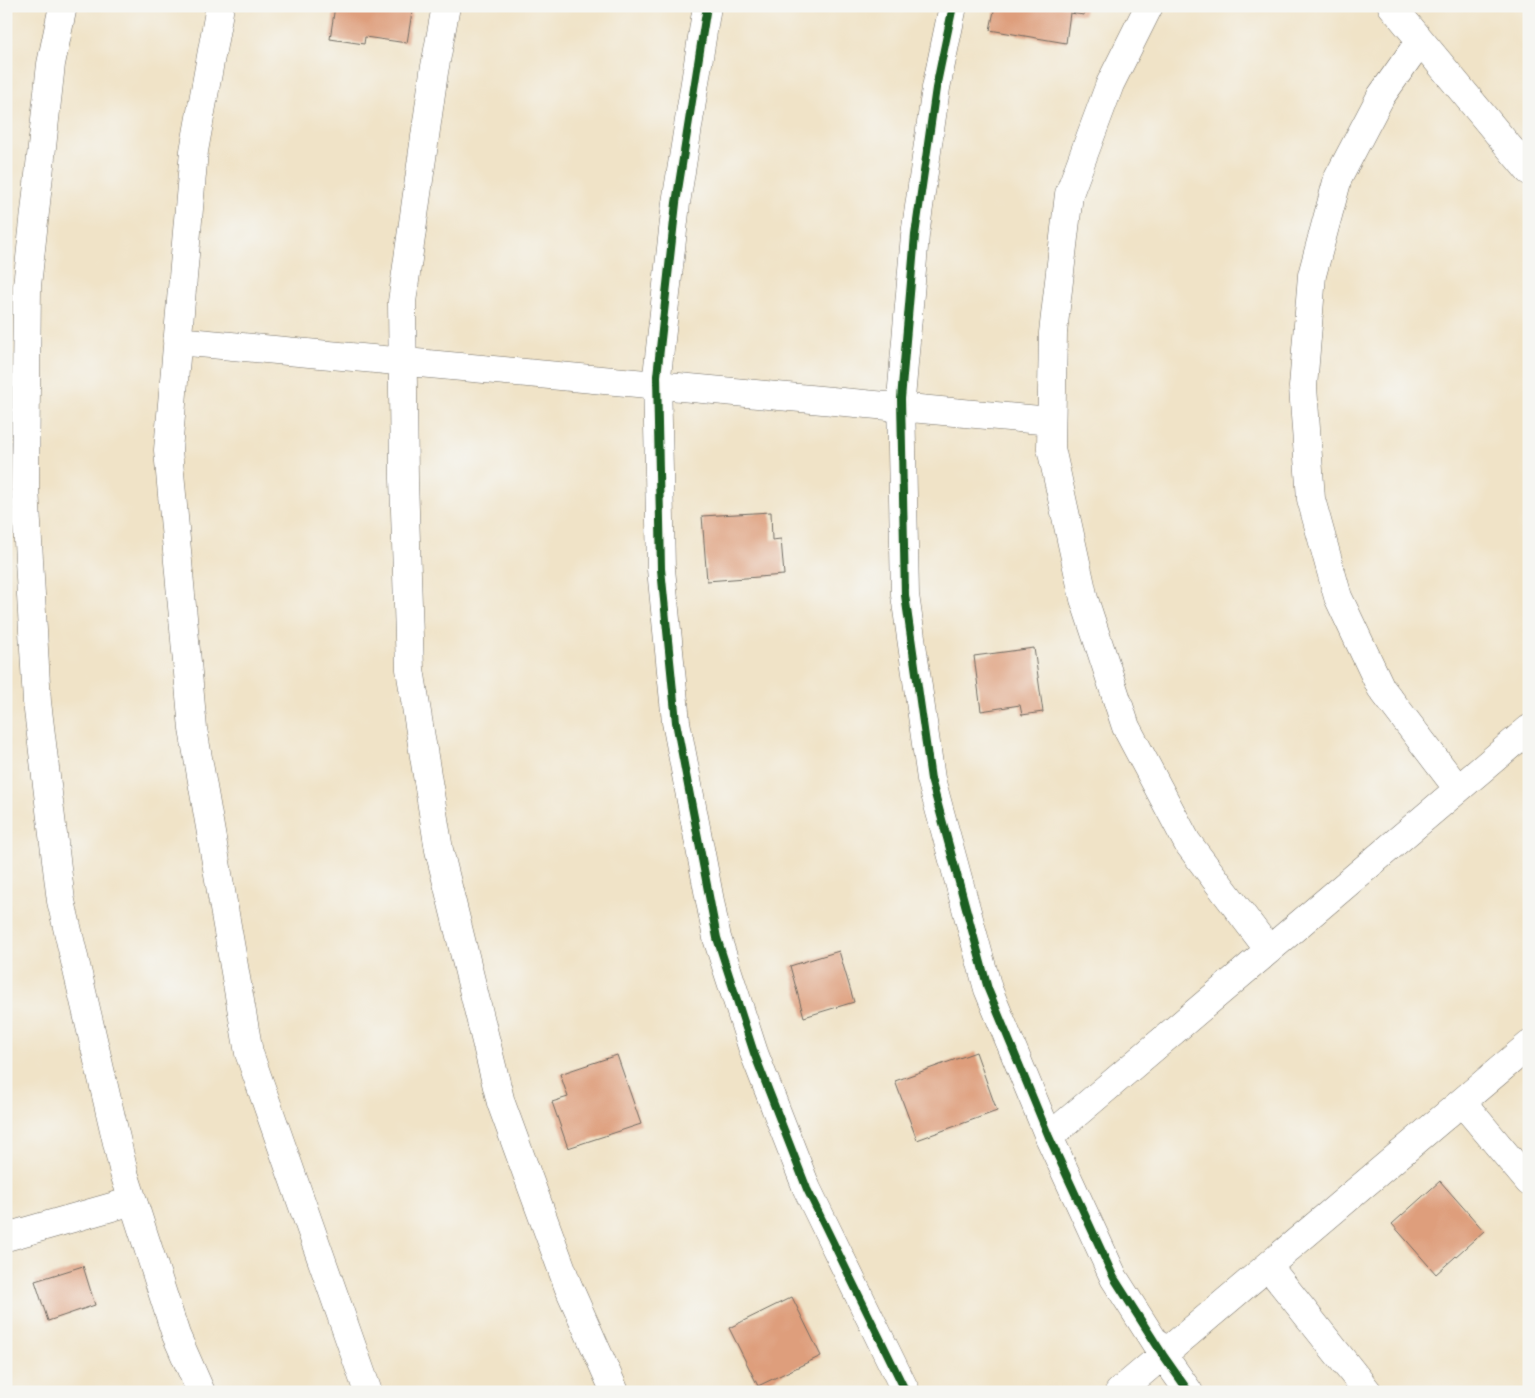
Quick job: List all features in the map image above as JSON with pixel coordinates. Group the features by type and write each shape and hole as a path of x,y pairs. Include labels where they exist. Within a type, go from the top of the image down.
{"street":[{"path":"62,6 52,64 27,286 25,488 37,702 61,901 124,1173 176,1335 201,1392"},
{"path":"220,6 194,151 168,450 194,728 250,1054 368,1392"},
{"path":"446,6 434,72 402,302 404,479 410,669 439,850 501,1103 568,1286 615,1392"},
{"path":"707,6 676,203 657,385 661,569 676,722 717,938 754,1053 807,1190 906,1392"},
{"path":"953,6 936,88 915,235 902,407 905,595 931,778 988,989 1049,1137 1114,1278 1189,1392"},
{"path":"1149,6 1110,84 1069,194 1052,333 1051,448 1084,599 1126,727 1187,842 1269,950"},
{"path":"1392,6 1529,171"},
{"path":"1420,41 1380,96 1338,178 1312,275 1303,387 1312,499 1338,597 1381,688 1458,789"},
{"path":"177,341 1051,420"},
{"path":"1049,1137 1529,729"},
{"path":"1119,1392 1529,1045"},
{"path":"1462,1102 1529,1182"},
{"path":"6,1237 133,1201"},
{"path":"1268,1266 1368,1392"}],"building":[{"path":"335,6 413,6 407,43 365,37 364,44 330,39"},
{"path":"995,6 1085,6 1084,15 1070,13 1066,43 990,30"},
{"path":"771,512 772,540 781,539 784,575 707,581 702,516"},
{"path":"1034,648 1043,712 1022,715 1020,705 981,711 974,656"},
{"path":"839,951 854,1002 804,1017 790,966"},
{"path":"976,1052 997,1111 917,1140 895,1081"},
{"path":"617,1055 641,1124 568,1148 552,1102 568,1097 560,1074"},
{"path":"1440,1181 1484,1231 1436,1274 1392,1224"},
{"path":"83,1266 95,1305 48,1321 35,1281"},
{"path":"792,1297 821,1356 758,1386 729,1328"}],"cycle path":[{"path":"707,6 676,203 657,376 661,569 676,722 717,938 754,1053 807,1189 906,1392"},
{"path":"953,6 936,88 915,235 901,399 905,595 931,779 988,989 1049,1137 1114,1278 1189,1392"}]}
